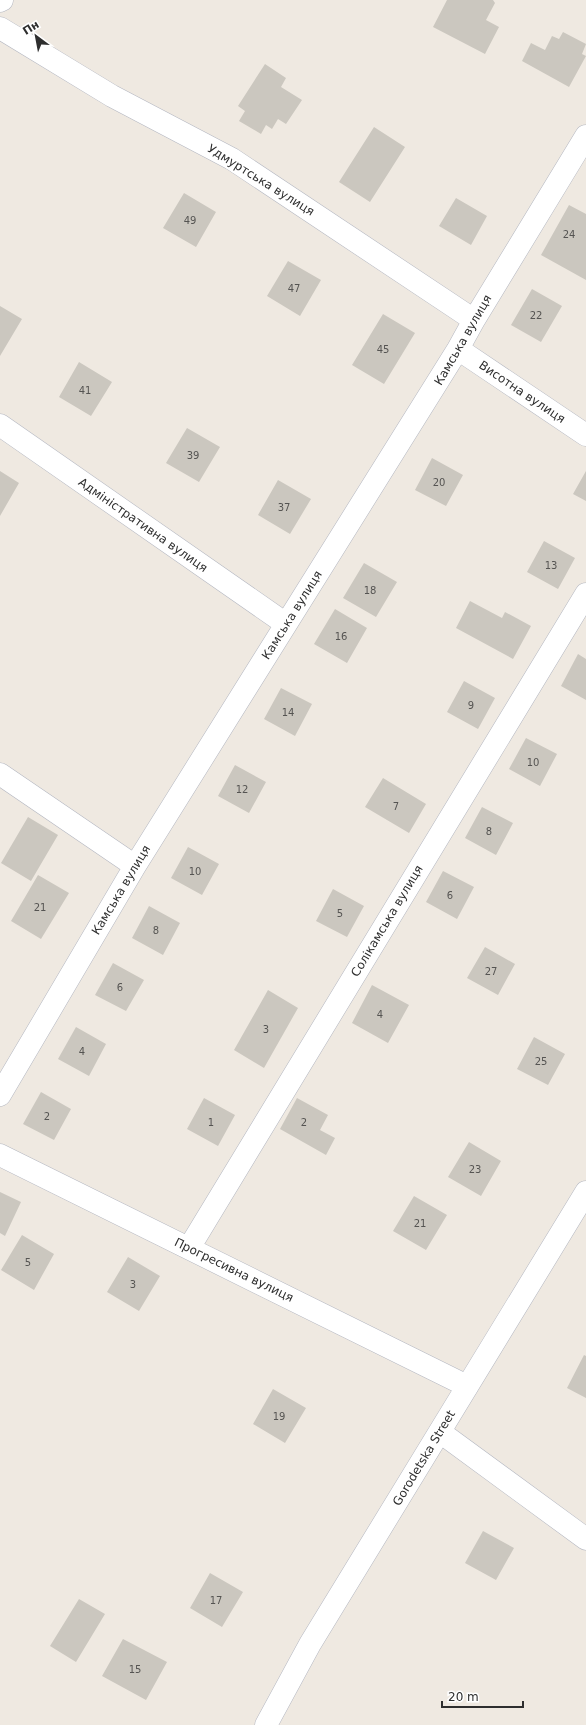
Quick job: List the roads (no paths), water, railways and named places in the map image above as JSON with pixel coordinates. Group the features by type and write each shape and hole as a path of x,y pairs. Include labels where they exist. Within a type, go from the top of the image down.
{"street":[{"name":"Удмуртська вулиця","path":"0,28 112,96 232,159 474,320"},
{"name":"Камська вулиця","path":"0,1095 135,866 458,349 474,320 586,136"},
{"name":"Висотна вулиця","path":"458,349 586,435"},
{"name":"Адміністративна вулиця","path":"0,425 286,624"},
{"name":"Солікамська вулиця","path":"189,1248 586,594"},
{"path":"0,774 135,866"},
{"name":"Прогресивна вулиця","path":"0,1155 467,1386"},
{"name":"Gorodetska Street","path":"266,1725 310,1644 586,1192"},
{"path":"440,1432 586,1539"}]}
